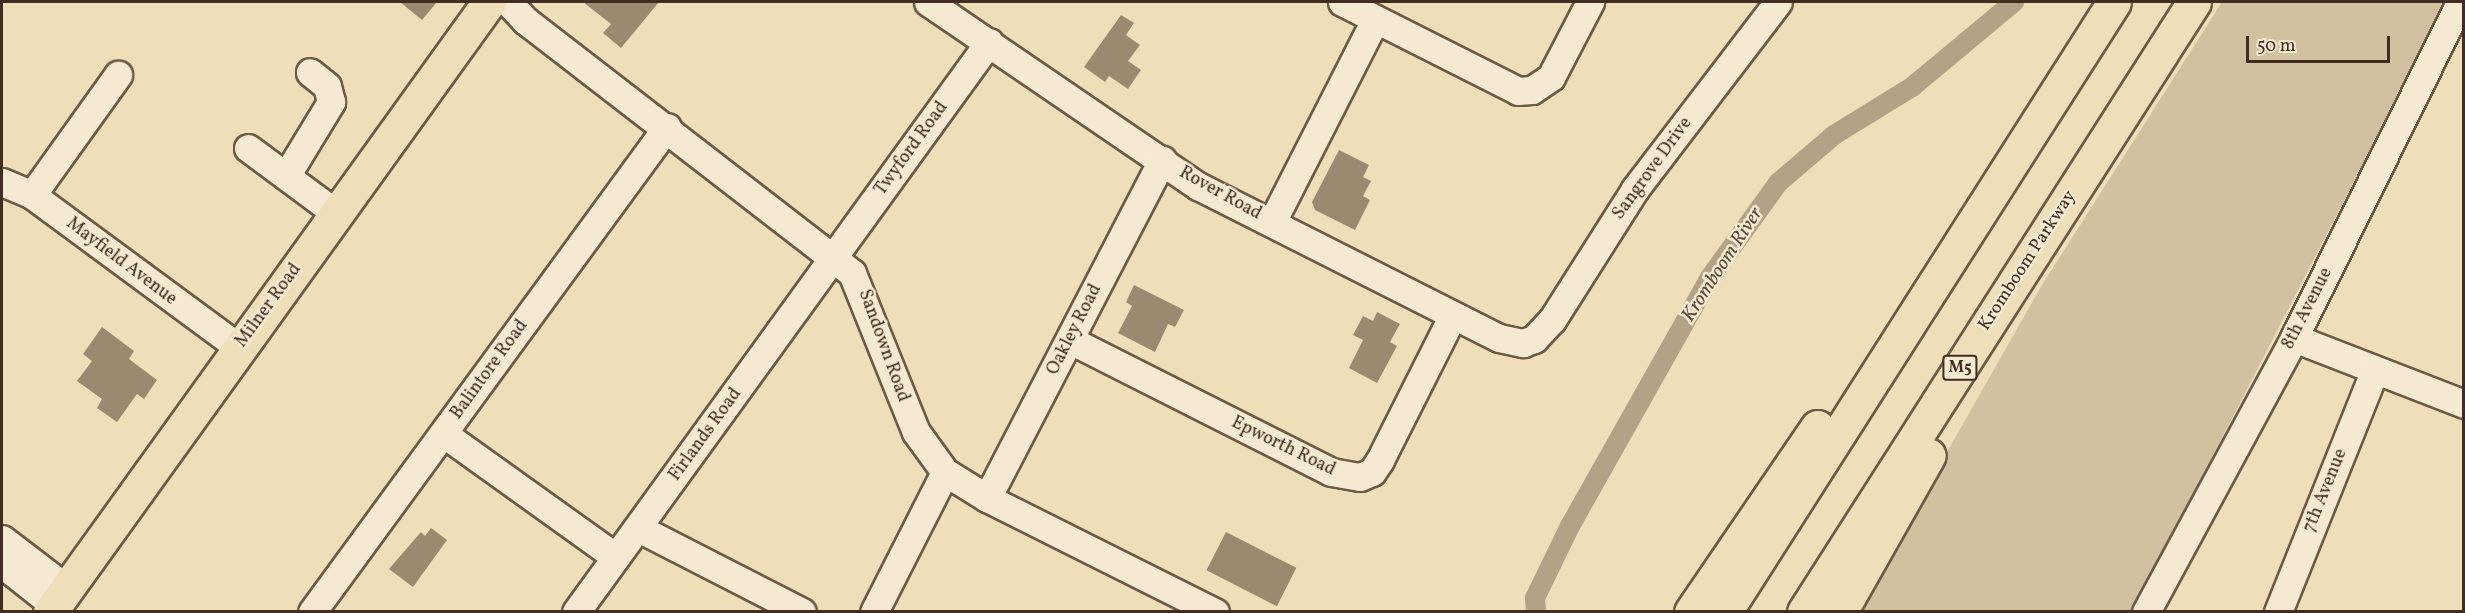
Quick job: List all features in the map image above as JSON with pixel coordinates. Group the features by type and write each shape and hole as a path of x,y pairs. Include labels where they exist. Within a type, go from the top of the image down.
{"main road":[{"name":"Milner Road","path":"56,602 489,2"},
{"path":"1725,612 2114,2"},
{"name":"Kromboom Parkway","path":"1804,612 2194,2"},
{"path":"1840,612 2116,124"},
{"path":"1691,612 1942,243 1976,218"}],"street":[{"name":"Sandown Road","path":"508,2 526,21 835,257 858,281 908,415 925,448 945,472 987,498 1215,612"},
{"name":"Rover Road","path":"928,2 1198,186 1499,338 1523,342 1534,339"},
{"path":"1342,2 1501,84 1532,90 1551,77 1590,2"},
{"name":"Sangrove Drive","path":"1534,339 1552,320 1635,189 1778,2"},
{"name":"8th Avenue","path":"2146,612 2294,338 2460,2"},
{"path":"1272,222 1375,20"},
{"name":"Twyford Road","path":"835,257 989,42"},
{"path":"286,176 332,102 327,86 310,72"},
{"path":"32,195 118,75"},
{"name":"Balintore Road","path":"312,612 667,127"},
{"path":"248,148 336,213"},
{"name":"Oakley Road","path":"987,498 1162,160"},
{"name":"Mayfield Avenue","path":"2,182 32,195 238,347"},
{"name":"Firlands Road","path":"576,612 835,257"},
{"name":"Epworth Road","path":"1070,340 1332,472 1360,477 1372,472 1380,460 1453,315"},
{"path":"2294,338 2463,404"},
{"name":"7th Avenue","path":"2277,612 2375,370"},
{"path":"444,434 616,557"},
{"path":"873,612 945,472"},
{"path":"638,528 802,612"},
{"path":"2,540 56,602"},
{"path":"2,564 56,602"}],"shaded area":[{"path":"2222,2 2446,2 2133,611 1856,612 2042,285"}],"building":[{"path":"400,2 437,2 422,20"},
{"path":"583,2 659,2 621,48 603,33 611,24"},
{"path":"1121,15 1134,23 1126,35 1140,45 1128,61 1141,70 1128,89 1109,76 1105,82 1084,67"},
{"path":"1339,150 1369,165 1363,177 1371,181 1363,196 1370,200 1355,230 1315,210 1312,202"},
{"path":"1134,285 1184,310 1175,327 1168,324 1155,352 1118,333 1132,306 1126,302"},
{"path":"1377,312 1400,324 1390,342 1397,346 1377,383 1349,368 1363,340 1353,335 1363,316 1373,321"},
{"path":"102,327 134,351 129,359 157,380 144,399 137,394 117,422 97,408 102,399 77,381 92,361 83,354"},
{"path":"431,528 447,540 413,587 389,569 421,532 425,536"},
{"path":"1226,532 1296,568 1277,606 1206,570"}],"waterway":[{"name":"Kromboom River","path":"1536,612 1535,598 1570,526 1711,276 1778,183 1834,135 1912,87 2014,2"}]}
